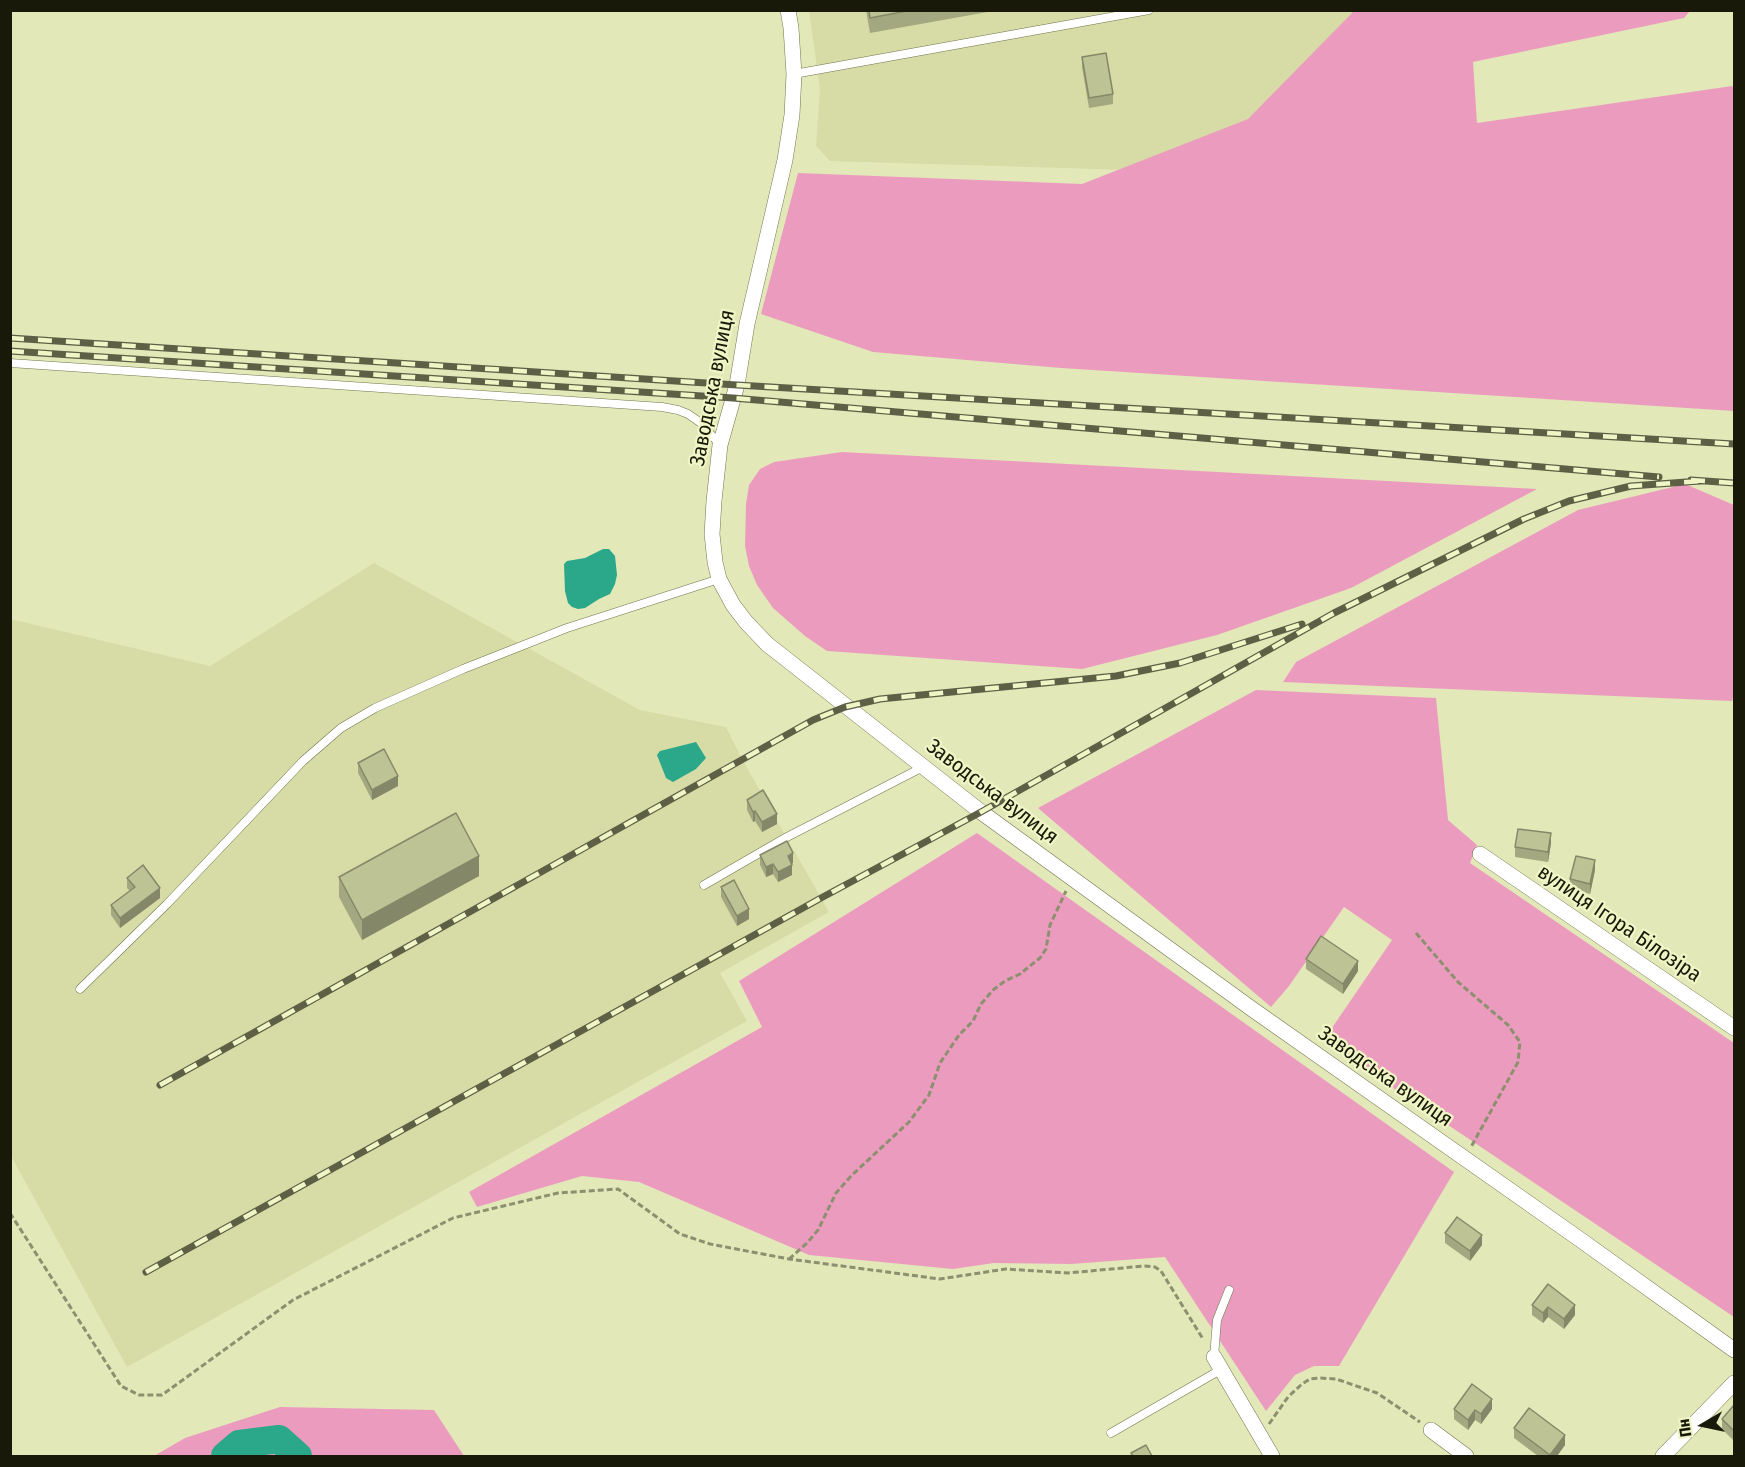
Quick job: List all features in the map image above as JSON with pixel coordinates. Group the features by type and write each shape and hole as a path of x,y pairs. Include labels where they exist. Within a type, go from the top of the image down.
{"street":[{"name":"Заводська вулиця","path":"788,10 794,74 792,115 785,160 747,324 738,385 720,445 714,501 712,534 715,562 719,579 733,605 767,644 981,812 1262,1016 1734,1350"},
{"name":"вулиця Ігора Білозіра","path":"1480,854 1734,1028"},
{"path":"1218,1363 1272,1456"},
{"path":"1663,1456 1734,1383"},
{"path":"1431,1430 1466,1456"}],"lane":[{"path":"794,74 1149,10"},
{"path":"10,363 662,407 688,414 701,423 720,445"},
{"path":"80,989 167,904 303,761 341,728 375,708 567,628 719,579"},
{"path":"704,885 787,837 922,767"},
{"path":"1111,1434 1218,1363 1217,1320 1229,1290"}],"path":[{"path":"789,1259 818,1230 837,1193 852,1175 909,1122 929,1095 940,1063 959,1035 973,1021 981,1004 993,990 1020,974 1040,958 1046,949 1053,917 1074,879"},
{"path":"1416,933 1458,982 1508,1025 1520,1042 1518,1062 1464,1159"},
{"path":"10,1214 121,1386 139,1395 162,1395 293,1300 453,1218 558,1193 618,1189 680,1233 710,1244 789,1259 940,1279 1006,1269 1068,1273 1155,1267 1161,1271 1218,1363"},
{"path":"1260,1435 1277,1415 1288,1397 1310,1379 1319,1378 1336,1379 1377,1393 1431,1430"}],"shaded area":[{"path":"809,11 1455,11 1461,180 830,161 816,146 820,89"},
{"path":"1352,11 1690,11 1684,18 1473,62 1477,123 1732,86 1734,89 1734,411 1061,368 873,352 761,314 798,173 1082,184 1248,119"},
{"path":"842,452 1537,489 1351,588 1217,635 1082,669 827,651 805,636 773,608 757,585 749,566 745,546 749,485 760,469 774,462"},
{"path":"1685,484 1734,505 1734,694 1732,701 1283,682 1296,662 1578,510"},
{"path":"374,563 640,710 726,727 829,912 720,973 747,1021 127,1367 11,1156 10,619 210,666"},
{"path":"1256,690 1436,698 1448,820 1477,845 1470,863 1734,1043 1734,1317 1323,1041 1392,940 1344,907 1289,986 1271,1007 1038,808"},
{"path":"977,833 1454,1172 1339,1366 1314,1366 1295,1375 1266,1411 1165,1257 1071,1264 994,1263 953,1269 809,1255 639,1182 582,1176 477,1207 469,1192 762,1027 739,981"},
{"path":"280,1407 434,1410 464,1456 154,1456 185,1438"}],"water":[{"path":"603,549 609,549 615,556 617,575 610,594 585,608 572,607 568,603 565,591 564,564 567,561 585,558"},
{"path":"696,742 706,758 696,769 673,782 666,778 657,755 660,751"}],"building":[{"path":"869,10 912,10 870,18"},
{"path":"1106,53 1113,94 1089,98 1082,57"},
{"path":"384,749 398,776 372,790 358,763"},
{"path":"763,790 777,814 762,822 755,811 753,812 747,800"},
{"path":"456,813 479,856 362,920 339,877"},
{"path":"1518,829 1551,833 1548,852 1515,847"},
{"path":"787,841 793,853 788,856 792,865 778,872 773,864 766,867 760,855"},
{"path":"1576,856 1595,860 1590,884 1570,879"},
{"path":"143,865 160,888 120,918 111,905 135,887 127,878"},
{"path":"734,880 749,909 737,916 721,887"},
{"path":"1321,936 1358,961 1343,984 1306,959"},
{"path":"1457,1217 1482,1235 1470,1251 1445,1233"},
{"path":"1548,1284 1575,1305 1564,1319 1548,1307 1543,1313 1532,1305"},
{"path":"1472,1384 1492,1399 1481,1414 1475,1410 1468,1420 1454,1409"},
{"path":"1734,1405 1734,1431 1722,1419"},
{"path":"1529,1408 1565,1435 1550,1455 1514,1428"},
{"path":"1146,1445 1152,1456 1133,1456 1131,1453"}],"waterway":[{"path":"225,1456 239,1444 279,1439 298,1456"}],"railway":[{"path":"10,338 737,385 1734,444"},
{"path":"10,351 733,398 1659,477"},
{"path":"1691,480 1734,483"},
{"path":"146,1272 821,898 981,812 1334,613 1524,519 1569,501 1631,486 1700,481"},
{"path":"160,1085 813,720 845,707 880,699 1116,676 1180,663 1302,624"}]}
